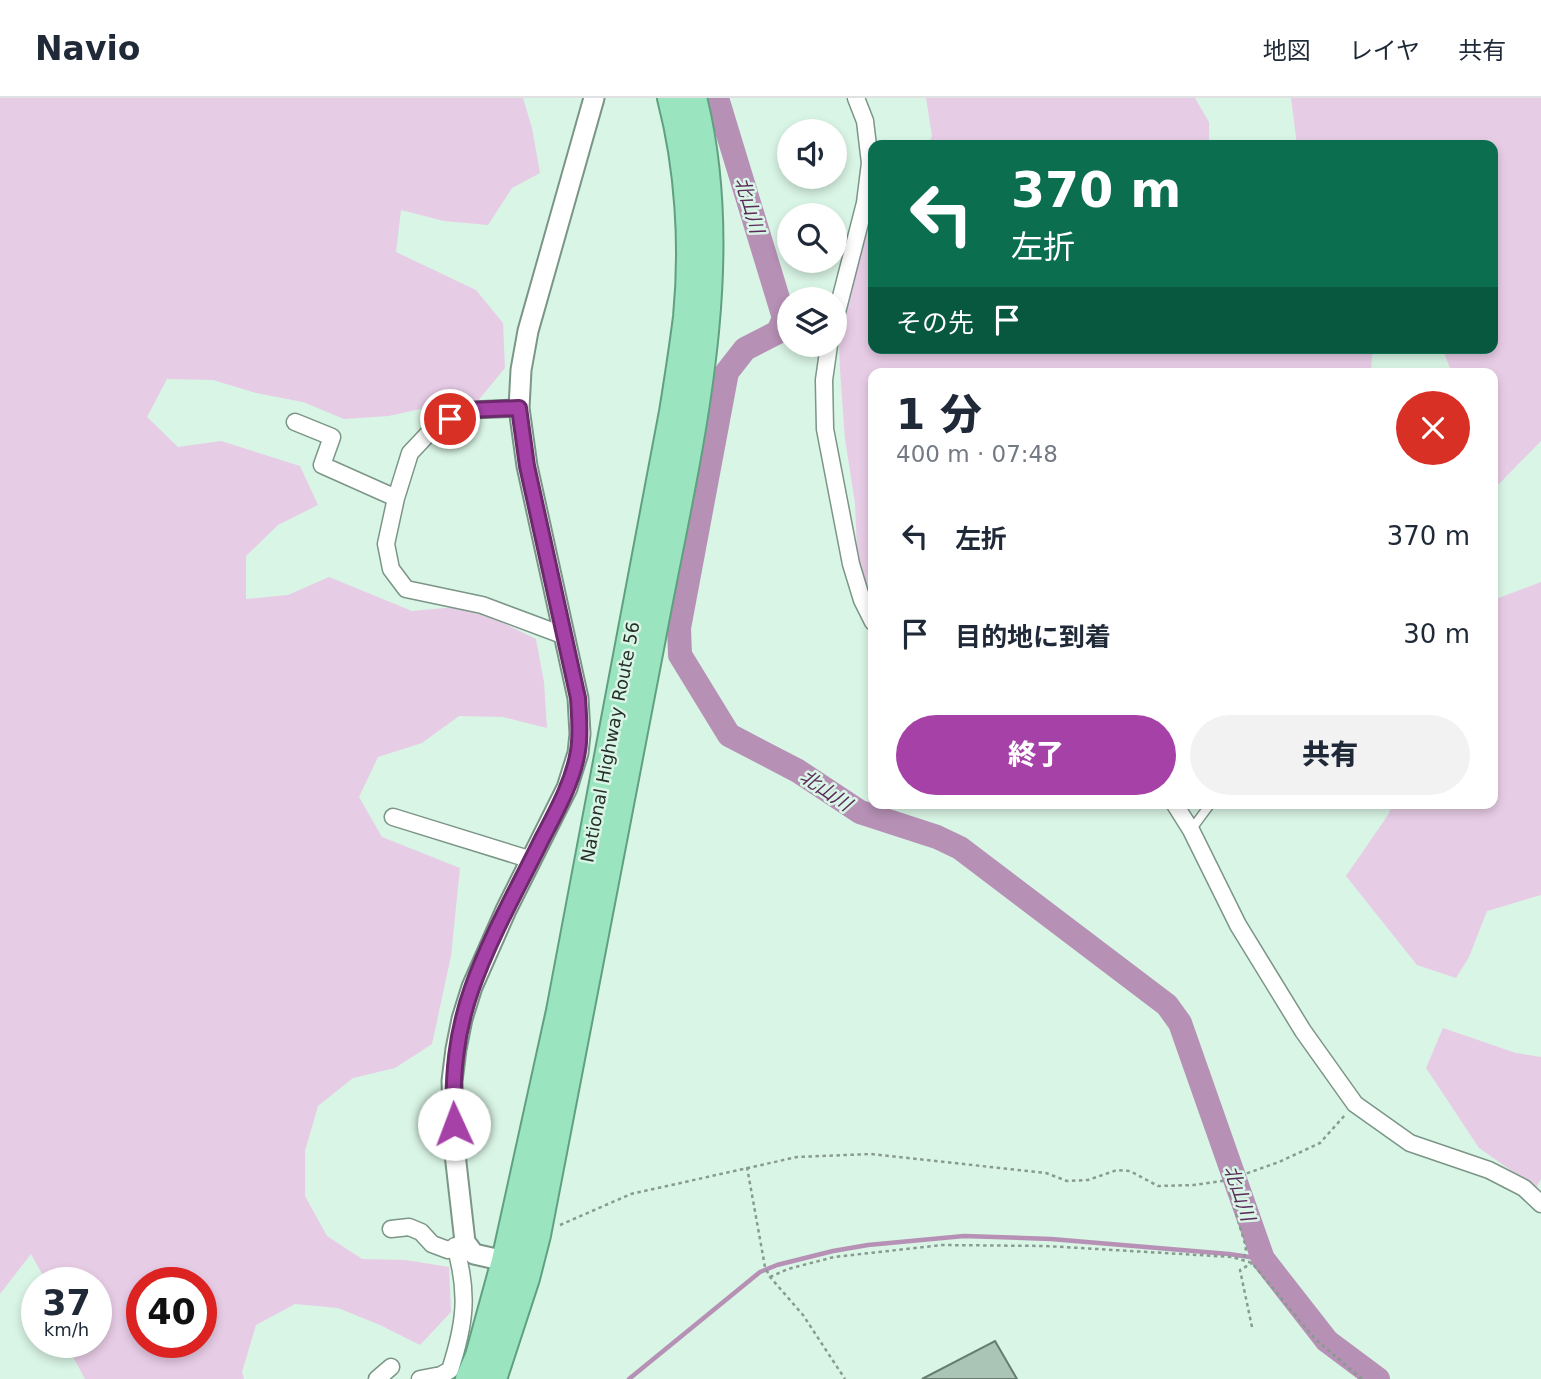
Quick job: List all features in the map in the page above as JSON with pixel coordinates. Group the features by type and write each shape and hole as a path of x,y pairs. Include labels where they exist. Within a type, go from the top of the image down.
{"highway":[{"name":"National Highway Route 56","path":"493,1379 537,1235 617,763 687,315 689,238 684,162 670,98"},
{"name":"National Highway Route 56","path":"469,1379 479,1356 506,1261 692,420 707,313 710,231 705,158 693,98"}],"street":[{"path":"420,1379 441,1375 450,1370 460,1339 466,1304 454,1145 453,1081 456,1049 472,987 506,910 567,788 578,753 578,698 527,466 519,408 521,370 528,331 594,98"},
{"path":"856,98 865,121 868,146"},
{"path":"843,287 868,177"},
{"path":"827,357 824,380 825,429 851,564 868,612"},
{"path":"519,408 470,410 450,419 427,435 410,453 386,544 391,569 405,589 482,605 565,636"},
{"path":"295,422 332,437 322,465 396,498"},
{"path":"578,753 617,763"},
{"path":"1178,809 1238,925 1303,1031 1355,1104 1410,1143 1489,1170 1524,1188 1541,1204"},
{"path":"393,817 532,860"},
{"path":"391,1229 409,1227 421,1232 432,1244 448,1250 460,1244"},
{"path":"460,1244 474,1254 506,1261"},
{"path":"377,1379 391,1367"}],"lane":[{"path":"1191,830 1207,809"}],"path":[{"path":"537,1235 631,1194 797,1157 871,1154 1046,1173 1066,1181 1088,1180 1117,1170 1130,1171 1158,1186 1227,1180 1279,1162 1320,1143 1355,1104"},
{"path":"747,1167 765,1267 770,1277 803,1315 845,1379"},
{"path":"1227,1180 1246,1247 1244,1260"},
{"path":"770,1277 788,1269 834,1258 942,1245 1046,1246 1232,1256 1252,1263 1315,1339 1362,1379"},
{"path":"1252,1263 1240,1270 1252,1327"}],"shaded area":[{"path":"0,98 523,98 532,128 540,173 512,188 488,225 444,221 401,210 396,252 476,290 503,323 505,368 477,402 433,406 389,416 344,419 303,402 256,393 213,380 167,379 147,417 178,447 221,441 300,466 318,505 278,525 246,556 246,599 288,595 329,577 412,611 456,607 497,620 536,639 544,682 547,728 503,717 459,716 422,743 378,757 359,797 382,837 460,868 451,956 432,1044 395,1068 353,1078 318,1106 305,1151 305,1196 327,1236 362,1259 406,1260 449,1267 451,1312 420,1345 338,1308 295,1304 256,1325 242,1372 244,1379 85,1379 74,1358 112,1358 112,1267 38,1267 31,1254 0,1294"},
{"path":"926,98 1195,98 1209,122 1209,140 930,140 932,136"},
{"path":"1291,98 1541,98 1541,441 1498,485 1498,368 1450,368 1444,354 1498,354 1498,140 1296,140"},
{"path":"868,231 868,354 1373,354 1371,368 868,368 868,591 858,571 855,503 845,439 840,357 847,357 847,287 845,287 856,242"},
{"path":"1541,582 1541,895 1487,911 1469,957 1456,978 1417,965 1346,876 1390,809 1498,809 1498,598"},
{"path":"1443,1028 1516,1053 1541,1057 1541,1179 1536,1188 1479,1148 1426,1068"}],"building":[{"path":"995,1341 1017,1379 922,1379"}],"waterway":[{"name":"北山川","path":"717,98 784,318 778,332 745,349 727,372 679,628 680,655 729,735 798,771 860,812 937,837 960,848 1167,1005 1180,1023 1263,1259 1327,1341 1378,1379"},
{"path":"629,1379 760,1272 833,1251 964,1236 1051,1239 1263,1259"}],"route":[{"path":"450,419 470,410 519,408 527,466 578,698 580,734 578,753 567,788 506,910 472,987 456,1049 453,1081 454,1124"}]}
